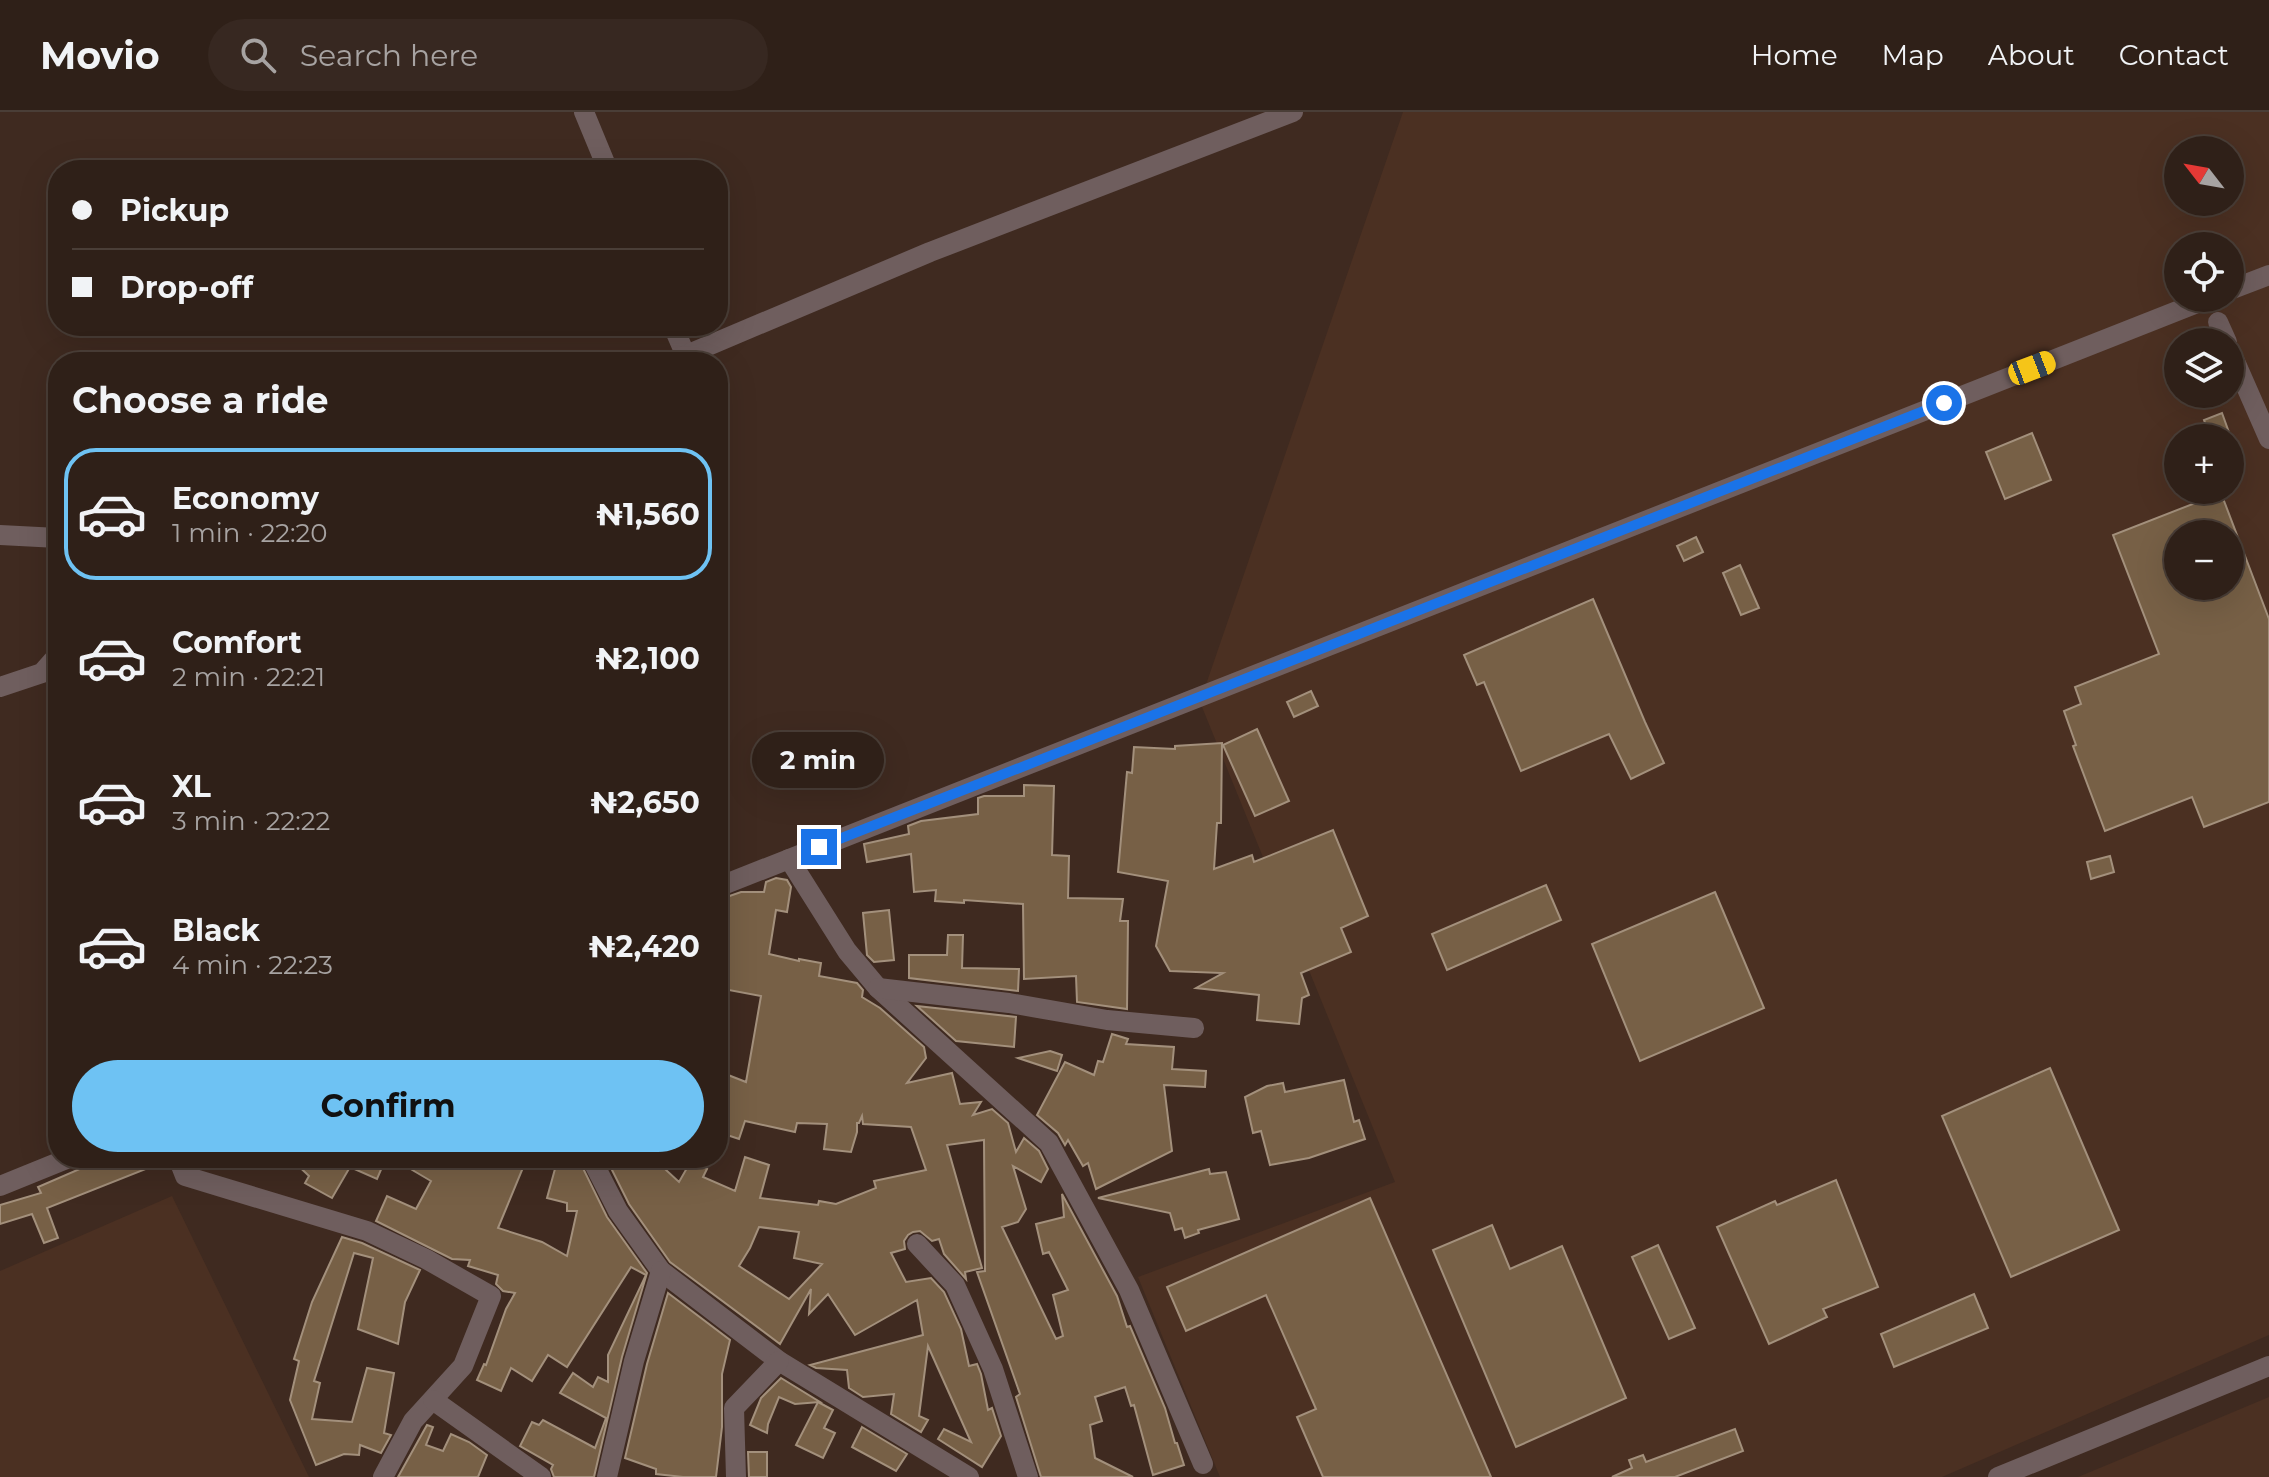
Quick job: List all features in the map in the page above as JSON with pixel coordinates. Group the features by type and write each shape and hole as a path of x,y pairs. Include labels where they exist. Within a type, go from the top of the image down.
{"street":[{"path":"584,112 604,160"},
{"path":"694,352 930,252 1293,112"},
{"path":"2244,285 2269,275"},
{"path":"728,883 2175,312"},
{"path":"2218,322 2221,328"},
{"path":"2244,382 2269,439"},
{"path":"0,535 48,537"},
{"path":"0,687 42,673 48,666"},
{"path":"789,859 847,951 878,988 1049,1143 1129,1290 1203,1464"},
{"path":"878,988 1009,1003 1107,1020 1194,1028"},
{"path":"0,1186 48,1167"},
{"path":"182,1168 185,1176 367,1231 426,1259 491,1296 463,1366 413,1421 383,1477"},
{"path":"596,1168 618,1211 661,1271 779,1361 969,1477"},
{"path":"917,1244 955,1285 993,1369 1028,1477"},
{"path":"607,1477 634,1361 661,1271"},
{"path":"736,1477 734,1408 779,1361"},
{"path":"1998,1477 2269,1366"},
{"path":"433,1400 541,1477"}],"shaded area":[{"path":"1403,112 2269,112 2269,1335 1942,1477 1220,1477 1138,1277 1395,1182 1200,702"},
{"path":"172,1196 309,1477 0,1477 0,1271"},
{"path":"2269,1397 2269,1477 2078,1477 2119,1460"}],"building":[{"path":"2222,413 2226,424 2206,424 2204,420"},
{"path":"2032,433 2051,480 2005,499 1986,452"},
{"path":"2193,504 2225,504 2231,520 2164,520 2164,600 2244,600 2244,553 2269,619 2269,802 2204,827 2192,797 2105,831 2073,746 2076,745 2064,711 2081,704 2075,687 2159,654 2113,535"},
{"path":"1696,537 1703,552 1684,561 1677,546"},
{"path":"1740,565 1759,608 1741,615 1723,573"},
{"path":"1593,599 1664,763 1631,779 1609,734 1521,771 1484,682 1477,685 1464,655"},
{"path":"1311,691 1318,706 1294,717 1287,702"},
{"path":"1257,729 1289,801 1255,816 1223,745"},
{"path":"1222,743 1221,823 1217,823 1214,869 1252,855 1254,862 1333,830 1368,916 1341,928 1351,952 1301,973 1309,995 1302,998 1299,1024 1257,1020 1259,995 1196,988 1223,973 1170,971 1156,946 1168,881 1118,872 1127,772 1132,773 1134,747 1175,749 1175,746"},
{"path":"1024,785 1054,786 1052,855 1069,856 1068,898 1123,899 1120,921 1128,921 1127,1009 1077,1002 1076,976 1024,979 1023,904 935,901 936,890 914,892 911,854 867,862 864,844 909,834 908,826 921,821 978,814 978,798 1024,796"},
{"path":"2110,856 2114,872 2091,879 2087,862"},
{"path":"776,878 787,880 791,887 787,912 776,910 769,954 821,963 819,976 857,983 863,990 862,997 880,1008 924,1047 926,1058 907,1083 952,1073 960,1104 981,1102 973,1115 992,1109 1008,1123 1016,1152 1024,1138 1039,1151 1048,1169 1041,1182 1013,1166 1026,1209 1018,1222 1002,1227 1056,1339 1063,1336 1053,1295 1068,1290 1049,1252 1043,1254 1036,1224 1064,1217 1062,1194 1117,1296 1127,1327 1130,1326 1165,1408 1184,1465 1153,1475 1134,1405 1131,1406 1125,1387 1095,1397 1102,1421 1090,1425 1095,1458 1133,1477 1041,1477 1016,1397 1020,1394 977,1272 985,1271 984,1140 947,1145 982,1268 965,1272 966,1279 944,1254 939,1239 932,1241 920,1231 908,1235 904,1241 905,1249 891,1253 906,1282 931,1278 944,1292 961,1329 969,1366 977,1364 988,1410 992,1408 1001,1436 982,1467 938,1439 944,1429 971,1442 928,1346 919,1416 928,1420 921,1432 891,1414 894,1394 863,1397 849,1388 847,1370 810,1365 923,1335 917,1300 855,1335 828,1294 809,1314 811,1289 780,1344 670,1262 629,1204 611,1168 664,1168 679,1182 687,1168 705,1168 703,1177 735,1191 745,1157 769,1165 760,1198 818,1205 819,1201 836,1204 876,1188 874,1181 926,1170 911,1127 863,1124 862,1116 857,1123 851,1152 824,1149 827,1124 797,1123 795,1132 745,1121 739,1139 728,1135 728,1075 746,1082 761,996 728,990 728,897 741,892 764,892 766,882","holes":["759,1227 799,1232 794,1258 822,1264 789,1299 739,1266"]},
{"path":"1546,885 1561,920 1447,970 1432,934"},
{"path":"1715,892 1764,1008 1640,1061 1592,944"},
{"path":"889,910 894,960 874,962 867,955 863,913"},
{"path":"948,935 963,935 962,968 1019,969 1018,991 909,978 909,955 947,955"},
{"path":"917,1006 1016,1017 1014,1047 956,1041"},
{"path":"1112,1034 1128,1039 1126,1044 1174,1047 1172,1069 1206,1071 1205,1087 1164,1085 1172,1151 1096,1189 1088,1163 1083,1166 1068,1140 1065,1145 1058,1133 1037,1115 1065,1062 1094,1075 1098,1061 1103,1062"},
{"path":"1050,1051 1062,1055 1057,1071 1018,1058"},
{"path":"2050,1068 2119,1230 2011,1277 1942,1116"},
{"path":"1344,1080 1354,1122 1359,1120 1365,1139 1309,1158 1270,1165 1261,1131 1253,1133 1245,1097 1267,1086 1283,1083 1285,1092"},
{"path":"82,1168 148,1168 47,1208 58,1238 44,1243 32,1214 0,1224 0,1205 41,1193 38,1187"},
{"path":"301,1168 349,1168 332,1198 305,1183 309,1176"},
{"path":"352,1168 382,1168 377,1179"},
{"path":"409,1168 523,1168 498,1228 542,1242 567,1256 577,1211 567,1211 567,1203 547,1198 555,1168 583,1168 607,1217 647,1273 622,1357 594,1477 554,1477 553,1465 520,1446 532,1422 539,1425 543,1420 595,1448 606,1418 560,1393 573,1373 593,1387 598,1377 608,1382 608,1355 646,1275 631,1267 567,1367 548,1355 532,1381 511,1368 501,1391 477,1380 515,1293 503,1291 496,1284 498,1275 468,1266 470,1260 452,1259 376,1221 387,1196 416,1209 431,1181"},
{"path":"1209,1169 1210,1174 1226,1172 1239,1219 1198,1230 1199,1233 1185,1238 1182,1228 1175,1230 1170,1213 1098,1198"},
{"path":"1836,1180 1878,1287 1823,1309 1827,1317 1769,1344 1717,1227 1775,1201 1777,1205"},
{"path":"1370,1198 1491,1477 1323,1477 1297,1417 1316,1409 1266,1295 1186,1331 1167,1287"},
{"path":"1492,1225 1510,1269 1562,1246 1626,1398 1516,1447 1433,1250"},
{"path":"342,1237 420,1270 405,1302 398,1344 358,1329 373,1258 354,1253 314,1381 320,1383 312,1419 352,1422 367,1368 394,1373 384,1433 391,1435 381,1453 360,1445 359,1455 344,1454 316,1465 290,1400 299,1361 294,1359 312,1302"},
{"path":"1658,1245 1695,1328 1669,1339 1632,1257"},
{"path":"668,1293 730,1340 722,1374 722,1427 716,1477 656,1474 656,1469 625,1458 647,1364"},
{"path":"1974,1294 1988,1328 1894,1367 1881,1334"},
{"path":"781,1378 820,1402 795,1404 779,1397 767,1433 750,1425 761,1398"},
{"path":"818,1402 833,1410 824,1428 835,1433 823,1458 796,1445"},
{"path":"427,1425 433,1427 426,1445 443,1451 451,1434 487,1455 478,1477 398,1477"},
{"path":"862,1427 907,1454 896,1471 852,1447"},
{"path":"1735,1429 1743,1451 1675,1477 1612,1477 1632,1468 1629,1460 1643,1455 1646,1462"},
{"path":"748,1452 767,1452 767,1477 749,1477"}],"route":[{"path":"819,847 1944,403"}]}
